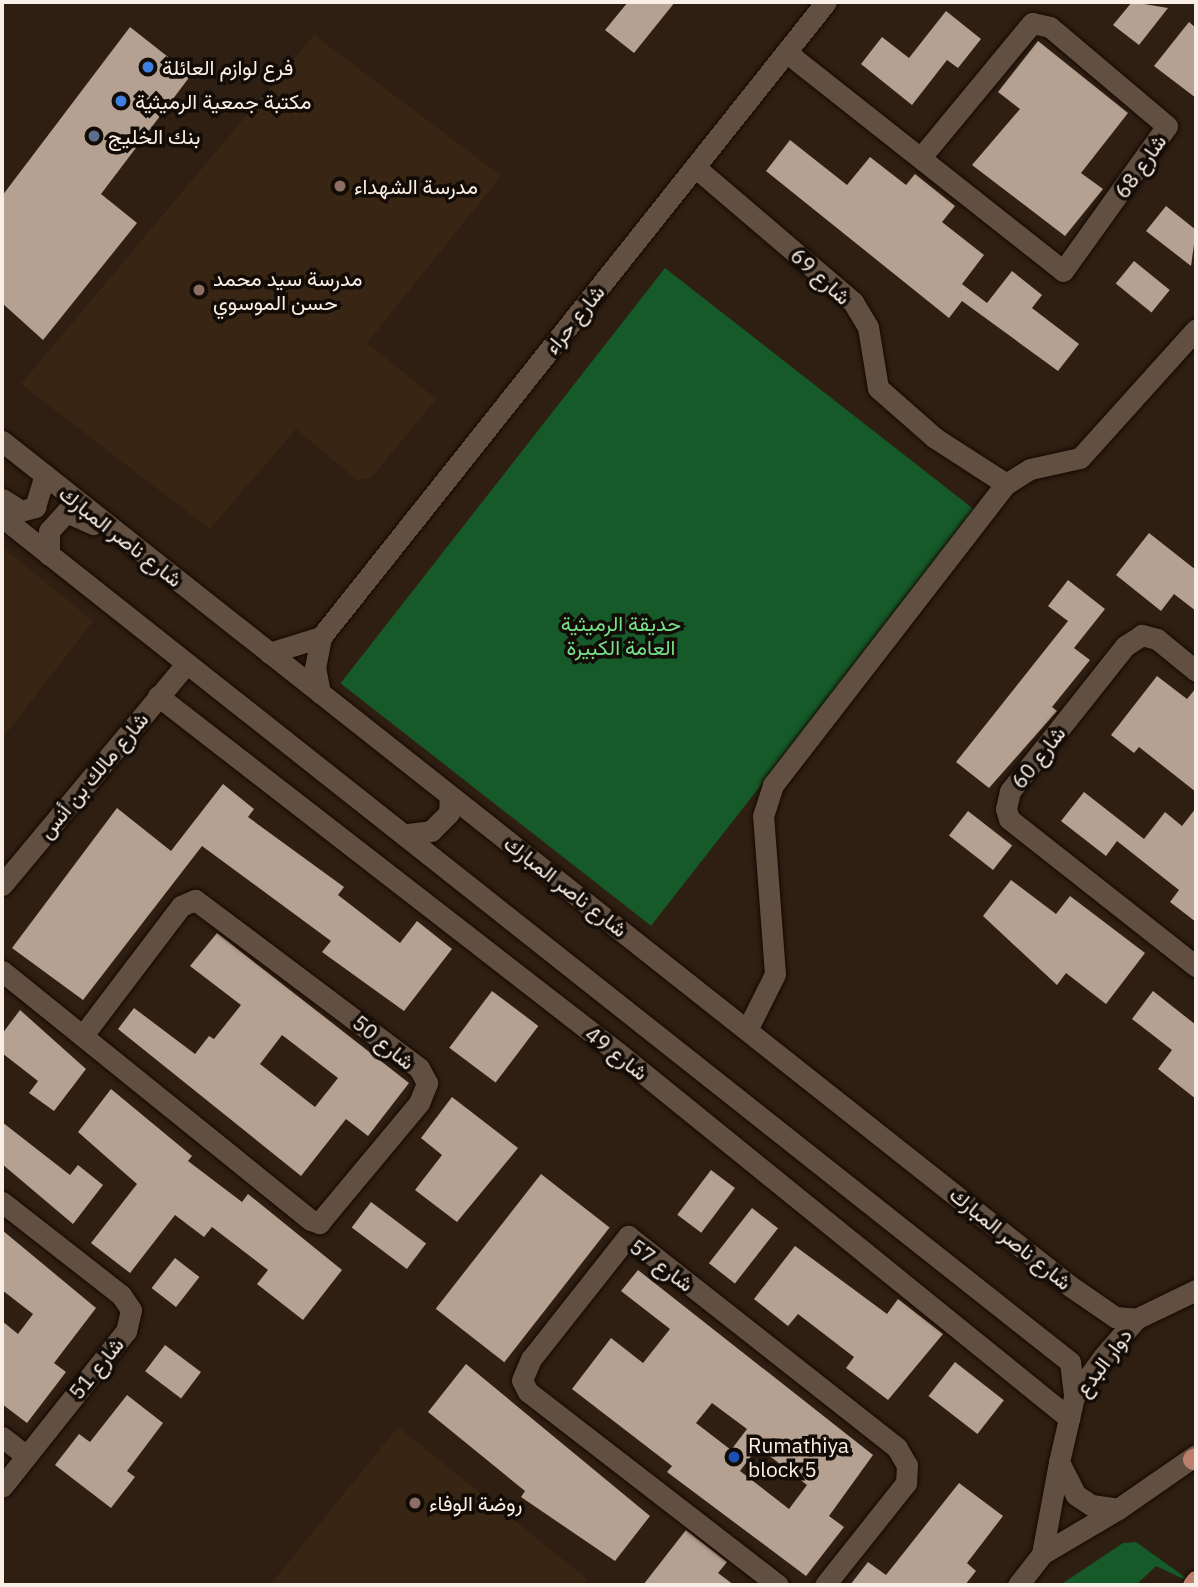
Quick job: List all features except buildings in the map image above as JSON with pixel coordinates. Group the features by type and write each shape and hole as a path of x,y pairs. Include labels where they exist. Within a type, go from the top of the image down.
{"street":[{"name":"شارع حراء","path":"320,693 315,668 321,637 827,2"},
{"name":"شارع 68","path":"786,52 1063,271 1167,126 1050,27 1032,23 921,157"},
{"name":"شارع 69","path":"695,167 853,302 868,327 878,388 935,438 1006,484"},
{"path":"748,1028 775,974 763,816 773,785 1006,484 1030,469 1080,458 1196,329"},
{"name":"شارع ناصر المبارك","path":"2,441 748,1028 1070,1286 1115,1317 1136,1318"},
{"path":"2,499 21,511 35,507 45,475"},
{"path":"49,555 49,531 66,512 126,540"},
{"path":"2,517 185,664 408,834 1070,1362 1074,1397"},
{"name":"شارع 60","path":"1196,671 1157,639 1142,635 1125,646 1010,791 1006,809 1009,819 1196,966"},
{"path":"269,653 321,637"},
{"name":"شارع مالك بن أنس","path":"2,886 185,664"},
{"name":"شارع 49","path":"158,696 617,1052 1069,1418"},
{"path":"408,834 431,831 449,813 450,796"},
{"name":"شارع 50","path":"2,971 319,1223 419,1103 428,1083 419,1068 195,900 181,906 83,1035"},
{"name":"شارع 51","path":"2,1202 121,1295 131,1310 126,1332 2,1487"},
{"name":"شارع 57","path":"778,1585 528,1392 522,1380 531,1359 628,1236 897,1448 907,1465 906,1483 825,1585"},
{"name":"دوار البدع","path":"1042,1554 1074,1397 1136,1318 1193,1290"},
{"path":"2,1437 26,1456"},
{"path":"1018,1585 1042,1554 1118,1509 1195,1457"},
{"path":"1059,1462 1076,1495 1091,1505 1118,1509"}],"shaded area":[{"path":"314,35 501,176 367,343 436,399 371,478 357,480 296,429 210,529 21,384"},
{"path":"2,547 93,621 2,739"},
{"name":"روضة الوفاء","path":"398,1427 587,1579 582,1585 270,1585"}],"green space":[{"name":"حديقة الرميثية العامة الكبيرة","path":"665,268 975,511 651,926 341,683"},
{"path":"1136,1542 1196,1585 1156,1566 1136,1585 1060,1585 1123,1543"}],"place":[{"name":"فرع لوازم العائلة","path":"148,67"},
{"name":"مكتبة جمعية الرميثية","path":"121,101"},
{"name":"بنك الخليج","path":"94,136"},
{"name":"مدرسة الشهداء","path":"340,186"},
{"name":"مدرسة سيد محمد حسن الموسوي","path":"199,290"},
{"name":"Rumathiya block 5","path":"734,1457"},
{"name":"روضة الوفاء","path":"415,1503"}]}
